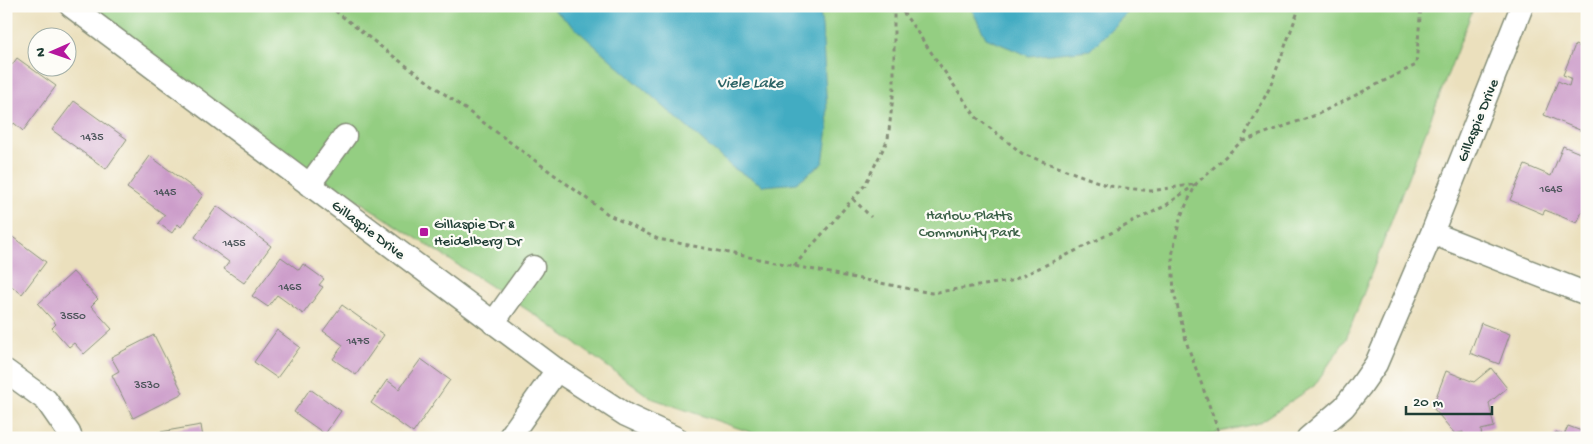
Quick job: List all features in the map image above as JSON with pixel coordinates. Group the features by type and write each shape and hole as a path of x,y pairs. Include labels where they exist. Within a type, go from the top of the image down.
{"street":[{"name":"Gillaspie Drive","path":"1308,438 1344,407 1376,364 1432,233 1522,6"},
{"name":"Gillaspie Drive","path":"72,7 557,370 626,415 676,438"},
{"path":"309,185 345,136"},
{"path":"1432,233 1587,294"},
{"path":"493,322 533,266"},
{"path":"509,438 557,370"},
{"path":"6,371 46,400 71,438"}],"path":[{"path":"329,6 389,53 609,215 658,240 931,293 1011,281 1165,206 1196,184 1242,141 1270,87 1300,6"},
{"path":"794,266 864,185 888,139 894,88 894,6"},
{"path":"899,6 976,117 1022,154 1109,186 1152,191 1196,184"},
{"path":"1242,141 1316,115 1416,65 1421,6"},
{"path":"1196,184 1180,218 1172,256 1174,293 1187,344 1221,438"},
{"path":"853,199 871,217"}],"green space":[{"name":"Harlow Platts Community Park","path":"79,6 1474,6 1346,339 1314,386 1259,423 1206,435 1153,438 767,438 651,398 543,320 159,72"}],"water":[{"name":"Viele Lake","path":"550,6 819,6 822,26 828,128 823,163 796,183 764,186 733,168"},
{"path":"970,6 1126,6 1128,12 1090,50 1029,56 986,38"}],"building":[{"path":"1575,45 1587,50 1587,128 1584,127 1582,131 1544,115 1558,81 1569,86 1571,78 1563,75"},
{"path":"17,58 28,66 28,78 45,78 56,86 23,131 14,123 6,134 6,61 12,65"},
{"path":"74,101 127,139 106,169 52,130"},
{"path":"1563,146 1587,156 1587,200 1577,223 1545,210 1543,214 1510,200 1525,165 1551,176"},
{"path":"150,156 203,195 181,227 178,224 172,233 158,223 165,215 127,188"},
{"path":"217,206 271,246 244,283 224,269 229,262 195,237"},
{"path":"6,232 46,262 22,294 6,282"},
{"path":"281,257 299,270 303,264 324,279 319,285 323,287 303,314 277,295 268,307 252,296"},
{"path":"73,272 98,299 91,306 112,329 84,354 74,343 69,347 52,328 56,324 38,304"},
{"path":"342,305 384,335 356,375 333,359 343,345 323,331"},
{"path":"1481,323 1510,334 1499,364 1470,353"},
{"path":"277,330 300,347 277,378 254,362"},
{"path":"154,335 183,393 133,418 112,375 119,371 111,357"},
{"path":"421,359 450,380 413,433 371,403 387,380 399,389"},
{"path":"1491,368 1507,388 1489,403 1494,427 1481,430 1482,438 1463,438 1463,432 1455,434 1434,409 1435,400 1446,371 1474,382"},
{"path":"310,389 341,411 325,434 294,412"},
{"path":"201,425 203,438 137,438 137,436"},
{"path":"1568,426 1587,433 1585,438 1553,438 1556,432 1564,435"}],"place":[{"name":"Gillaspie Dr & Heidelberg Dr","path":"424,232"}]}
